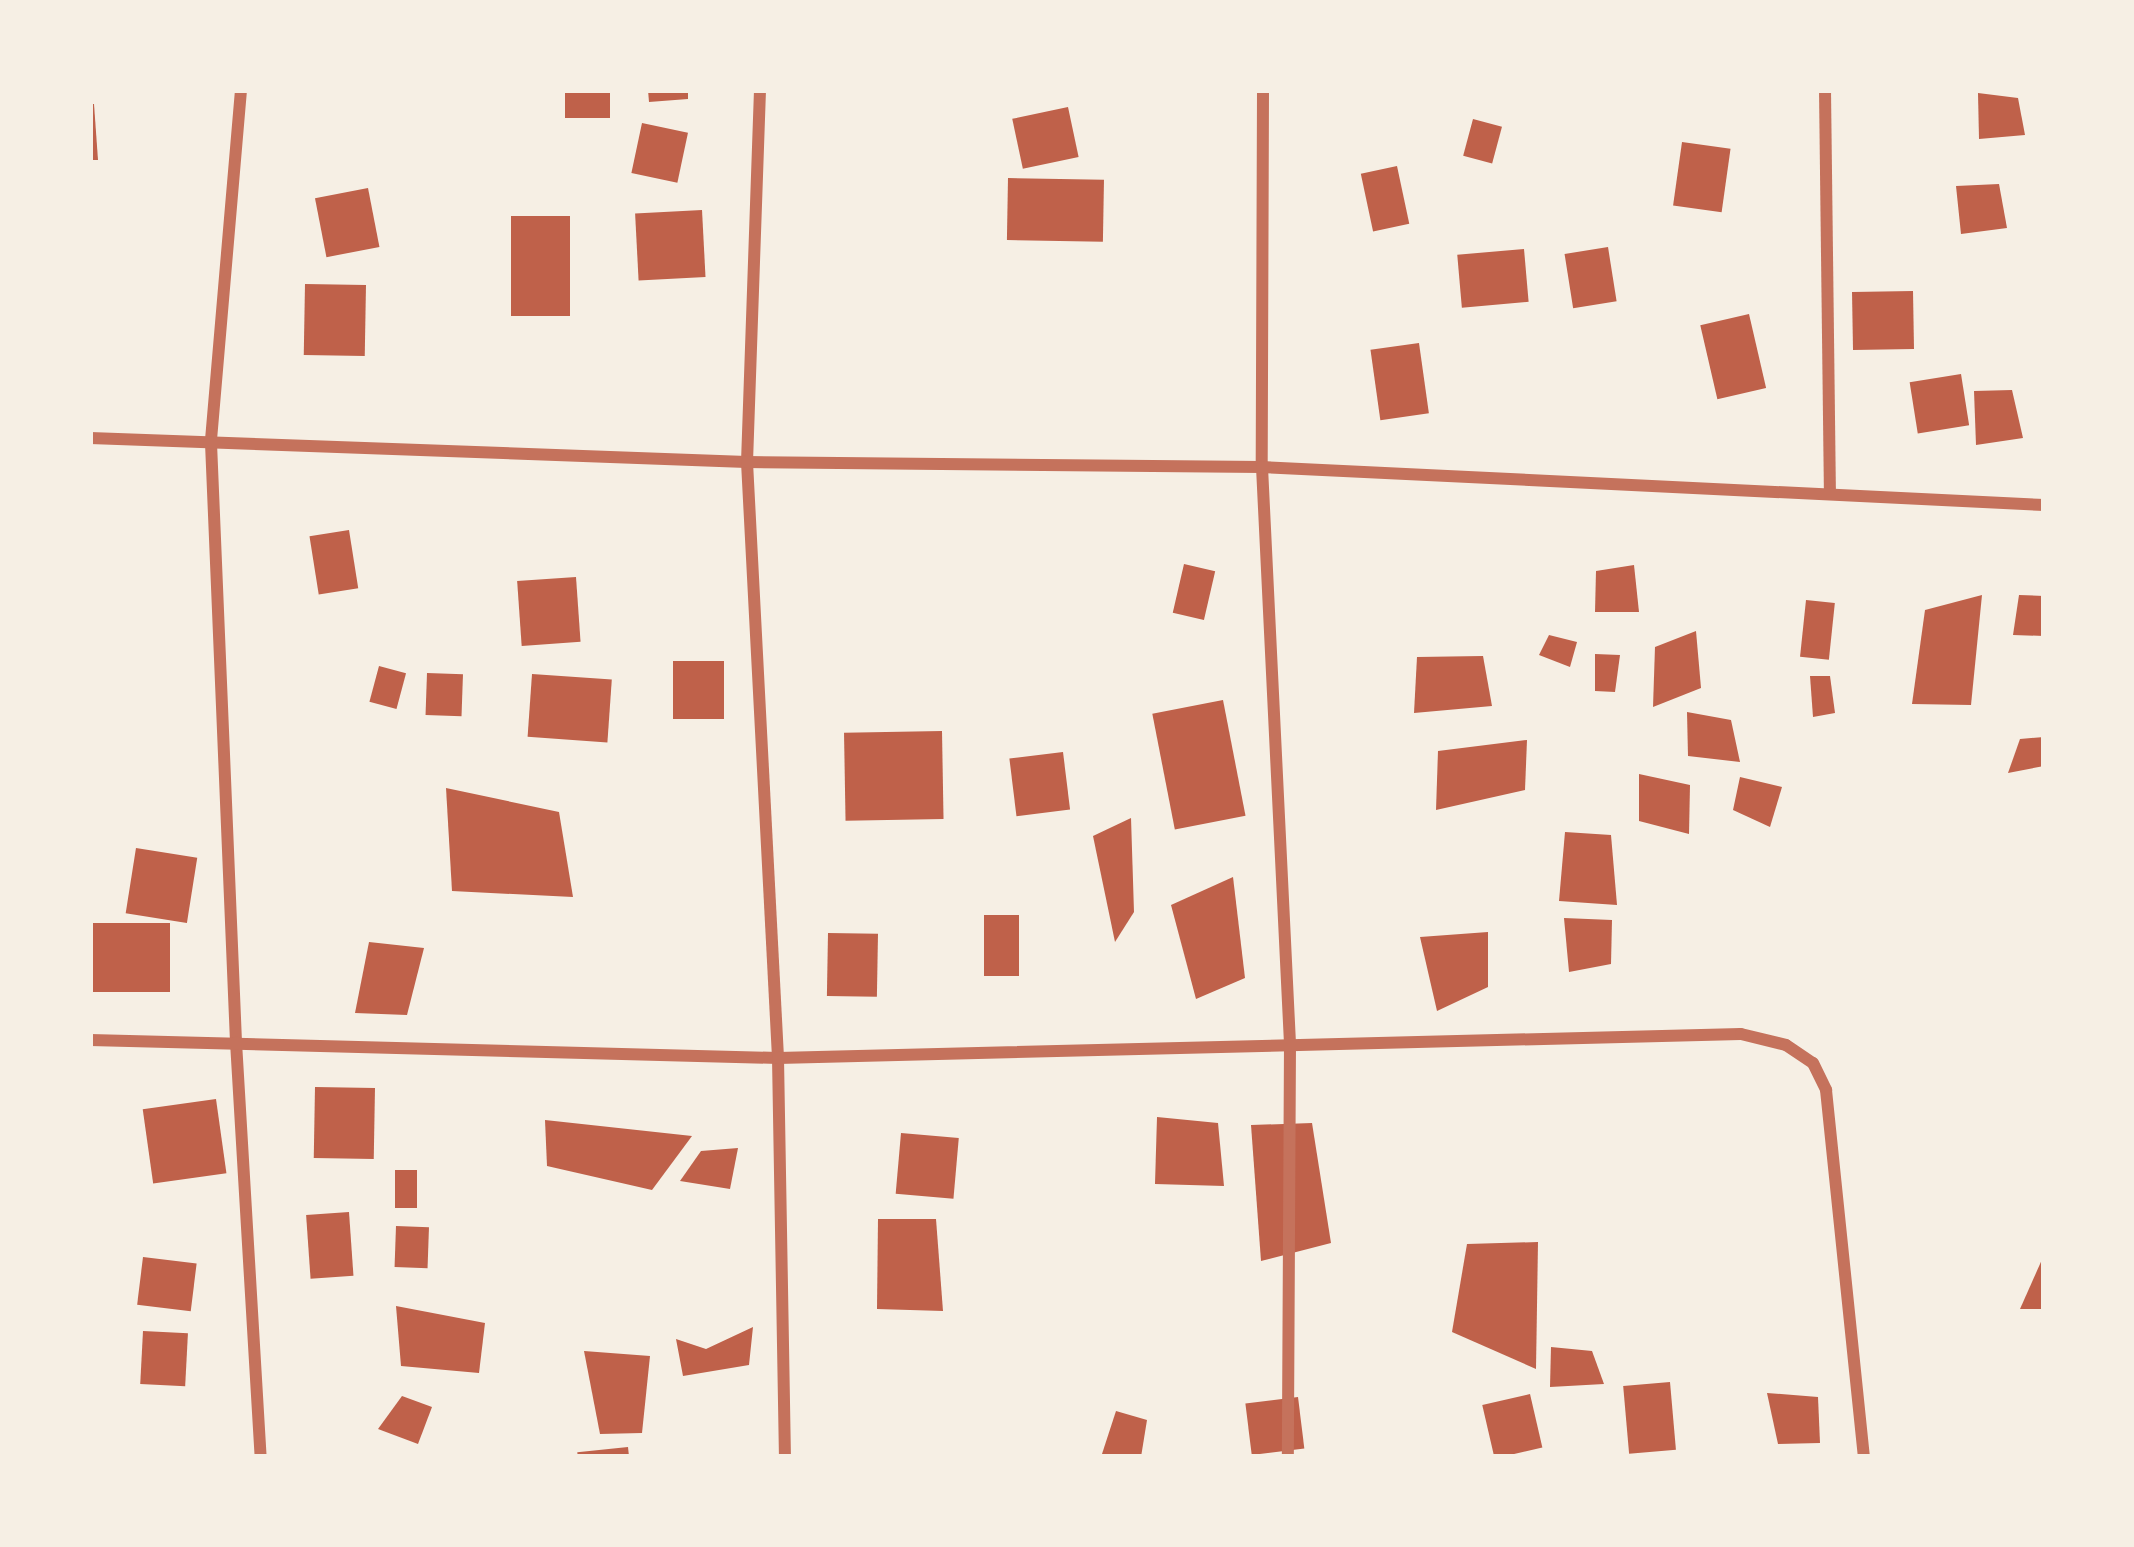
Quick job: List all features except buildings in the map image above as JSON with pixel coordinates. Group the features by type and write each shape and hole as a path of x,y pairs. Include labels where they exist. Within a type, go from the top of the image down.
{"street":[{"path":"241,90 211,443 236,1042 261,1457"},
{"path":"760,90 747,462 778,1058 784,1457"},
{"path":"1262,90 1262,467 1289,1042 1288,1457"},
{"path":"1825,90 1830,491"},
{"path":"90,438 747,462 1262,467 1830,491 2044,506"},
{"path":"90,1040 778,1058 1741,1034 1786,1045 1813,1063 1826,1090 1864,1457"}]}
